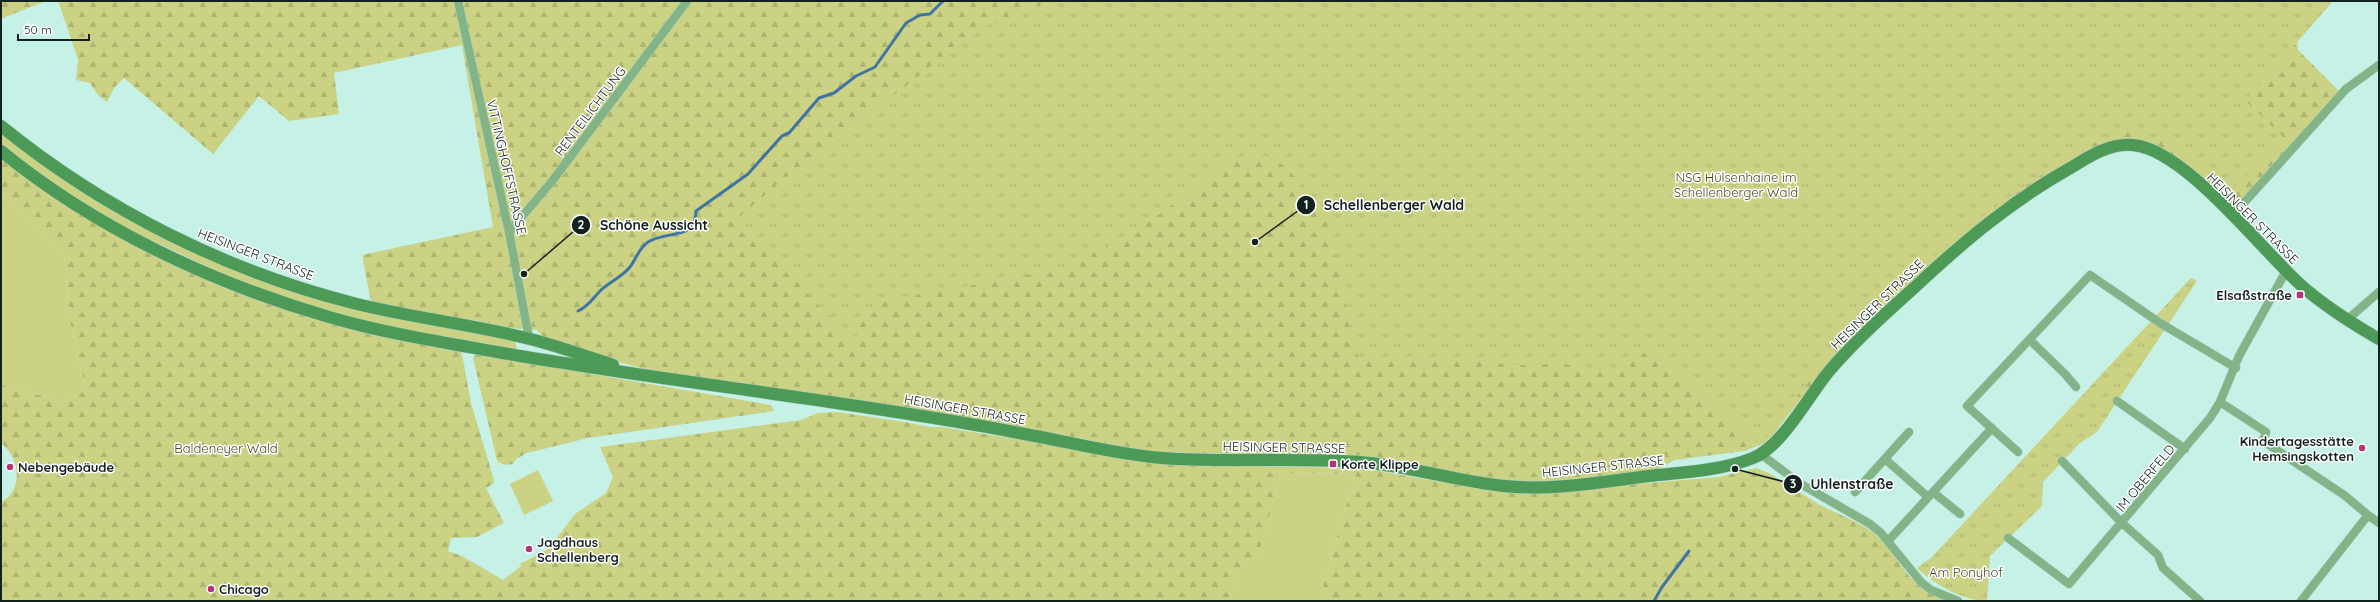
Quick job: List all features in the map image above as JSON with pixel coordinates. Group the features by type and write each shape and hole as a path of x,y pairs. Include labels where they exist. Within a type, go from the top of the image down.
{"main road":[{"name":"HEISINGER STRASSE","path":"1,126 27,147 99,195 194,246 260,273 353,303 530,338 645,376"},
{"name":"HEISINGER STRASSE","path":"1,150 62,196 134,238 231,282 314,312 377,329 528,357 645,376 911,414 1161,458 1357,462 1481,483 1526,488 1573,485 1698,470 1734,463 1762,455 1776,442 1826,374 1855,343 1933,270 2019,198 2106,149 2133,145 2152,150 2190,176 2233,215 2286,271 2312,295 2379,340"},
{"path":"528,357 530,338"}],"street":[{"name":"VITTINGHOFFSTRASSE","path":"458,1 509,232 530,338"},
{"name":"RENTEILICHTUNG","path":"509,232 553,180 687,1"},
{"path":"2233,215 2346,89 2379,66"},
{"name":"IM OBERFELD","path":"2008,538 2069,584 2185,449 2220,402 2236,368 2239,356 2286,271"},
{"path":"2018,452 1967,406 2090,275 2160,323 2236,368"},
{"path":"2348,319 2379,292"},
{"path":"2030,340 2065,374 2076,387"},
{"name":"IM OBERFELD","path":"2117,401 2185,449"},
{"path":"2220,402 2266,432 2263,441 2344,495 2379,523"},
{"path":"1888,541 1992,428"},
{"path":"1855,492 1909,432"},
{"path":"1762,455 1799,483 1870,524 1888,541 1921,582 1931,590 1958,601"},
{"path":"1885,459 1931,495 1960,514"},
{"name":"IM OBERFELD","path":"2062,461 2122,523 2158,555 2163,568 2200,601"},
{"path":"2301,601 2368,515"}],"green space":[{"path":"1,1 46,1 1,19"},
{"path":"58,1 2321,1 2297,36 2298,50 2340,92 2234,214 2175,164 2124,144 1988,217 1927,268 1840,349 1772,436 1763,444 1744,451 1675,460 1656,470 1592,480 1528,484 1360,457 1155,452 972,419 640,368 556,343 543,337 537,330 509,328 474,320 473,322 371,302 362,255 493,227 462,45 334,73 339,114 289,121 259,96 213,154 124,78 114,88 107,102 98,95 90,83 76,80 78,59"},
{"name":"NSG Hülsenhaine im Schellenberger Wald","path":"1047,1 2333,1 2246,101 2283,137 2271,152 2233,189 2166,143 2123,131 2101,139 2035,179 1972,224 1847,331 1760,445 1652,347 1632,362 1621,367 1599,369 1554,363 1532,366 1410,356 1359,362 1328,222 1287,167 1266,156 1243,157 1223,163 1190,193 1133,232 1063,269 886,300 867,312 861,321 855,342 850,340 738,218 808,158 905,87 971,34 987,25 1020,16"},
{"path":"1,132 50,168 264,280 503,338 515,342 517,349 381,325 335,314 242,283 134,232 66,193 1,146"},
{"name":"Baldeneyer Wald","path":"1,153 21,170 223,284 458,350 462,354 471,403 494,480 493,484 486,488 504,523 477,537 451,538 448,551 462,556 503,580 521,566 520,564 554,546 553,543 575,514 606,493 613,477 600,447 801,420 818,413 837,412 929,427 942,427 1174,465 1361,468 1481,489 1527,493 1719,477 1756,468 1769,473 1820,505 1873,532 1884,543 1909,576 1928,591 1948,601 1326,601 1323,583 1356,474 1280,473 1255,571 1241,566 1228,601 1,601 1,502 8,497 13,490 17,473 12,456 1,443 1,385 64,402 86,388 70,321 64,256 1,194"},
{"path":"1,194 64,256 70,321 86,388 64,402 1,385"},
{"name":"Am Ponyhof","path":"2191,278 2197,281 2097,432 2079,444 2043,482 2042,506 1990,556 1987,601 1959,595 1932,580 1917,568 1931,558"},
{"path":"476,354 771,405 774,411 588,438 527,453 516,459 513,464 504,465 497,461 473,358"},
{"path":"538,470 553,501 524,515 510,484"},
{"path":"1280,473 1356,474 1323,583 1326,601 1228,601 1241,566 1255,570"}],"waterway":[{"path":"578,311 588,304 608,284 627,270 642,247 648,242 655,238 685,231 691,227 696,211 748,174 782,136 789,133 819,98 834,93 856,76 875,67 906,23 920,15 930,14 943,1"},
{"path":"1654,601 1662,587 1689,551"}],"place":[{"name":"Schellenberger Wald","path":"1255,242"},
{"name":"Schöne Aussicht","path":"524,274"},
{"name":"Elsaßstraße","path":"2300,295"},
{"name":"Kindertagesstätte Hemsingskotten","path":"2362,448"},
{"name":"Korte Klippe","path":"1333,464"},
{"name":"Nebengebäude","path":"10,467"},
{"name":"Uhlenstraße","path":"1735,469"},
{"name":"Jagdhaus Schellenberg","path":"529,549"},
{"name":"Chicago","path":"211,589"}]}
